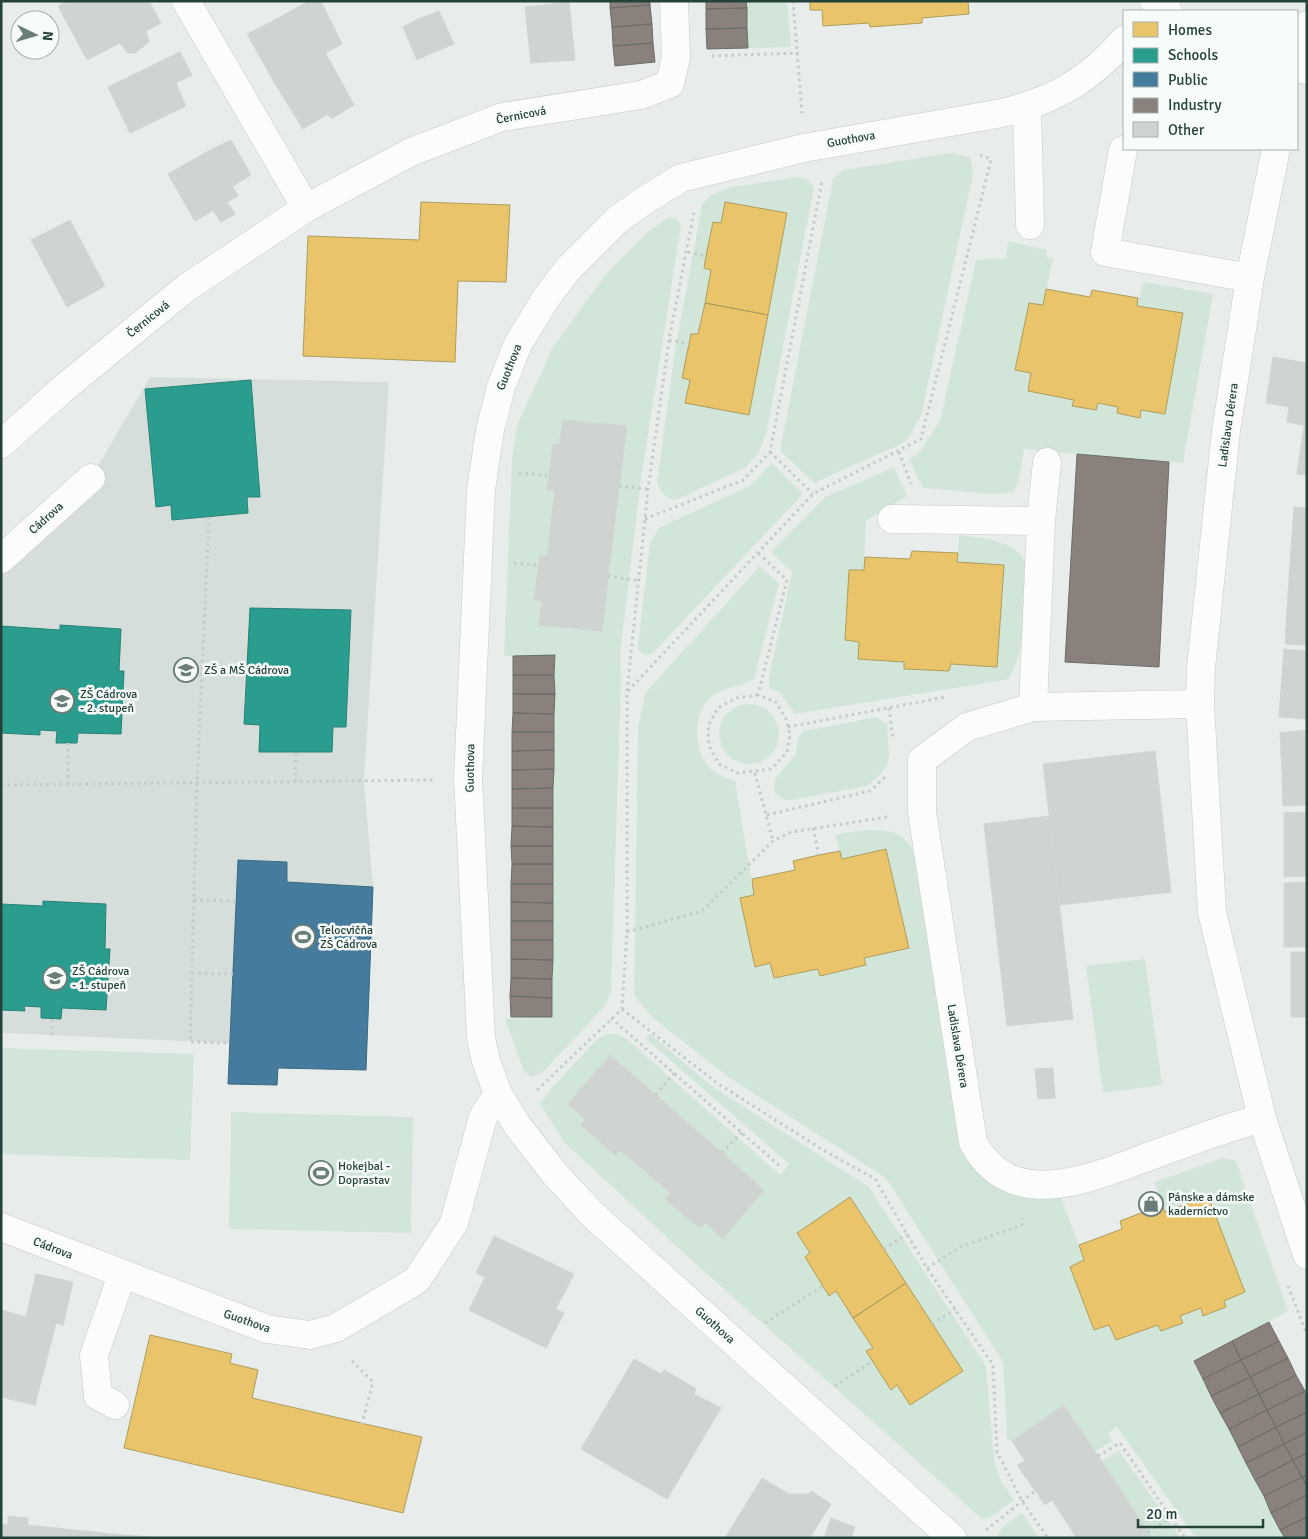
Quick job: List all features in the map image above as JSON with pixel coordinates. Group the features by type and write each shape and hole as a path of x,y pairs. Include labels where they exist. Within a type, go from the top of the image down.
{"street":[{"path":"186,1 306,208"},
{"name":"Černicová","path":"1,444 65,387 186,288 306,208 411,152 502,117 640,95 670,84 676,56 674,1"},
{"path":"1298,46 1307,25"},
{"name":"Guothova","path":"952,1538 593,1215 537,1152 498,1094 486,1061 479,1017 468,780 481,490 492,417 505,373 518,344 546,298 580,255 617,220 645,200 681,178 699,172 804,148 1015,110 1073,87 1123,41"},
{"path":"1015,110 1030,225"},
{"path":"1123,150 1105,252 1250,278"},
{"name":"Ladislava Dérera","path":"1276,150 1250,278 1226,431 1201,668 1200,704 1212,912 1262,1118 1307,1255"},
{"path":"1033,707 1041,521 1046,462"},
{"name":"Cádrova","path":"1,558 91,478"},
{"path":"892,519 1041,521"},
{"name":"Ladislava Dérera","path":"1200,704 1033,707 967,727 922,760 922,812 973,1142 989,1166 1002,1175 1025,1182 1048,1185 1078,1182 1233,1126 1262,1118"},
{"name":"Guothova","path":"113,1272 267,1329 310,1335 336,1328 417,1280 454,1223 483,1117 498,1094"},
{"name":"Cádrova","path":"1,1227 113,1272"},
{"path":"113,1272 94,1355 98,1396 115,1405"}],"path":[{"path":"793,1 802,111"},
{"path":"730,56 798,53"},
{"path":"627,692 813,494 899,452 921,439 991,159 1015,110"},
{"path":"645,519 743,480 770,452 825,164 804,148"},
{"path":"972,152 991,159"},
{"path":"535,1092 622,1008 627,932 627,692 648,488 669,340 688,252 699,172"},
{"path":"688,252 706,256"},
{"path":"669,340 688,344"},
{"path":"770,452 813,494"},
{"path":"899,452 912,486"},
{"path":"513,472 549,476"},
{"path":"619,486 648,488"},
{"path":"210,517 197,782 190,1042 230,1043"},
{"path":"758,553 786,580 758,695"},
{"path":"510,563 538,565"},
{"path":"608,576 639,581"},
{"path":"758,695 776,702 786,719 790,735 787,752 771,770 755,773 738,773 719,764 709,746 708,726 718,708 736,698 758,695"},
{"path":"788,727 954,696"},
{"path":"889,708 893,741"},
{"path":"68,743 68,784"},
{"path":"295,782 296,752"},
{"path":"755,773 773,841"},
{"path":"767,815 870,791 890,773"},
{"path":"1,785 408,780"},
{"path":"627,932 702,912 773,841 791,832 922,812"},
{"path":"813,828 819,855"},
{"path":"194,900 237,901"},
{"path":"192,973 233,974"},
{"path":"622,1008 717,1083 823,1150 875,1179 927,1268 993,1365 997,1452 1022,1501 1048,1538"},
{"path":"51,1035 52,1018"},
{"path":"611,1018 782,1168"},
{"path":"656,1095 674,1073"},
{"path":"722,1153 742,1132"},
{"path":"927,1268 960,1247 1022,1225"},
{"path":"884,1249 907,1234"},
{"path":"758,1328 823,1286"},
{"path":"932,1324 956,1309"},
{"path":"346,1355 373,1382 362,1424"},
{"path":"829,1391 873,1361"},
{"path":"1098,1456 1120,1443 1186,1538"},
{"path":"980,1534 1035,1491"},
{"path":"1148,1532 1171,1517"}],"shaded area":[{"name":"ZŠ a MŠ Cádrova","path":"150,377 389,382 364,781 373,887 366,1070 278,1068 277,1085 228,1084 229,1043 1,1033 1,559 91,478"}],"green space":[{"path":"746,1 787,1 791,47 748,48"},
{"path":"952,153 971,158 973,174 921,416 907,440 814,483 780,451 833,179 843,170"},
{"path":"800,177 808,180 814,187 767,430 758,454 745,468 676,500 666,497 657,484 675,350 702,205 710,195 732,187"},
{"path":"669,217 676,218 681,225 641,479 620,655 621,682 611,991 606,1005 542,1073 532,1077 524,1071 505,1019 552,1017 555,656 504,656 512,458 517,425 553,347 606,274 647,233"},
{"path":"1008,241 1047,250 1046,257 1053,258 1043,305 1029,303 1016,370 1031,373 1029,391 1118,407 1140,417 1141,410 1165,414 1183,313 1137,306 1143,282 1213,294 1183,463 1024,449 1018,484 1013,492 993,494 923,488 909,460 921,450 940,421 976,260 1006,258"},
{"path":"772,463 803,494 652,654 645,655 639,652 638,645 650,543 659,528 751,485"},
{"path":"894,467 907,496 866,521 864,570 849,570 845,640 859,642 858,659 904,662 904,669 949,671 951,664 997,667 1004,565 957,562 959,535 979,538 1008,546 1023,558 1027,567 1024,624 1015,666 1009,679 795,714 780,693 769,688 769,678 792,572 771,552 825,497"},
{"path":"760,566 779,583 754,679 721,691 709,699 700,715 697,734 698,744 705,762 716,773 735,781 754,895 774,978 818,969 820,976 866,966 864,958 909,948 886,849 842,859 835,835 875,830 894,833 903,837 912,849 918,866 971,1159 989,1182 1039,1197 1061,1197 1084,1260 1071,1267 1109,1325 1116,1340 1158,1325 1161,1331 1183,1323 1180,1316 1201,1308 1203,1315 1226,1307 1224,1301 1245,1292 1208,1196 1165,1212 1154,1182 1223,1158 1236,1161 1288,1311 1194,1361 1285,1538 1196,1538 1117,1427 1109,1432 1112,1441 1095,1452 1065,1405 1012,1441 1007,1439 1003,1362 886,1178 728,1077 652,1017 634,995 638,727 646,692"},
{"path":"749,704 765,709 770,713 774,718 779,734 774,750 770,755 765,759 749,764 733,759 728,755 724,750 719,734 724,718 728,713 733,709"},
{"path":"876,717 887,724 888,764 880,775 867,786 793,800 784,800 774,792 775,779 795,755 799,736 805,731"},
{"path":"1145,959 1162,1085 1103,1093 1086,966"},
{"path":"607,1034 617,1034 627,1039 780,1175 789,1164 645,1038 650,1034 712,1086 869,1187 986,1366 994,1459 1000,1479 1014,1500 988,1519 981,1518 697,1265 564,1142 540,1104 551,1089 598,1038"},
{"path":"1,1048 194,1054 190,1160 1,1154"},
{"name":"Hokejbal - Doprastav","path":"231,1112 413,1117 411,1233 229,1229"},
{"path":"1119,1451 1181,1538 1152,1538 1102,1461"},
{"path":"1022,1513 1039,1538 997,1537 1001,1528"}],"building: Homes":[{"path":"810,1 968,1 969,14 922,18 922,23 870,27 869,23 823,26 822,10 810,10"},
{"path":"421,202 510,205 506,282 458,281 455,362 303,356 308,236 419,240"},
{"path":"725,202 787,213 768,315 705,303 711,270 704,268 706,256 713,222 721,223"},
{"path":"1046,289 1090,297 1092,290 1138,298 1137,306 1183,313 1165,414 1141,410 1140,418 1117,413 1118,407 1098,403 1096,410 1072,406 1074,400 1028,391 1031,373 1015,370 1029,303 1043,305"},
{"path":"705,303 768,315 749,415 685,403 690,380 682,378 691,334 698,334"},
{"path":"912,551 958,553 957,562 1004,565 997,667 951,664 949,671 904,669 904,662 858,659 859,642 845,640 849,570 864,570 865,557 910,559"},
{"path":"886,849 909,948 864,958 866,965 820,976 818,969 774,978 770,963 755,967 740,898 754,895 752,879 795,870 793,861 819,855 840,851 842,859"},
{"path":"1208,1196 1245,1292 1224,1301 1226,1307 1203,1316 1201,1308 1180,1316 1183,1323 1161,1331 1158,1325 1116,1340 1109,1325 1094,1330 1070,1267 1084,1260 1079,1245 1122,1229 1120,1221 1162,1205 1165,1212"},
{"path":"850,1197 906,1283 853,1318 836,1291 829,1296 805,1257 810,1253 797,1233"},
{"path":"906,1283 963,1371 910,1405 897,1385 891,1390 866,1351 873,1348 853,1318"},
{"path":"150,1335 232,1354 230,1363 258,1370 252,1398 422,1437 403,1513 124,1448"}],"building: Schools":[{"path":"251,380 260,497 247,497 248,513 172,520 171,505 156,507 145,389"},
{"path":"250,608 351,610 346,727 333,727 332,752 259,752 260,725 244,724"},
{"name":"ZŠ Cádrova - 2. stupeň","path":"60,625 121,629 119,671 124,671 121,734 78,733 77,743 56,743 57,731 40,730 40,735 1,733 1,626 60,630"},
{"name":"ZŠ Cádrova - 1. stupeň","path":"43,901 106,904 105,949 110,949 106,1010 62,1008 61,1019 41,1018 41,1007 24,1006 25,1011 1,1010 1,904 43,906"}],"building: Public":[{"name":"Telocvičňa ZŠ Cádrova","path":"238,860 287,862 287,882 373,887 366,1070 278,1068 277,1085 228,1084"}],"building: Industry":[{"path":"610,1 650,1 650,5 610,8"},
{"path":"706,1 746,1 747,8 706,9"},
{"path":"650,5 652,24 612,27 610,8"},
{"path":"747,8 747,28 706,29 706,9"},
{"path":"652,24 653,43 613,46 612,27"},
{"path":"747,28 748,48 707,49 706,29"},
{"path":"653,43 655,62 615,66 613,46"},
{"path":"1077,454 1169,462 1159,667 1065,662"},
{"path":"555,655 554,675 513,675 513,656"},
{"path":"513,675 554,675 555,694 513,694"},
{"path":"513,694 555,694 554,714 513,713"},
{"path":"513,713 554,714 554,732 512,732"},
{"path":"512,732 554,732 554,750 512,751"},
{"path":"554,750 554,769 512,770 512,751"},
{"path":"554,769 553,788 512,789 512,770"},
{"path":"553,788 553,808 512,808 512,789"},
{"path":"512,808 553,808 553,827 512,826"},
{"path":"512,826 553,827 553,846 511,846"},
{"path":"511,846 553,846 553,864 512,864"},
{"path":"512,864 553,864 553,884 511,884"},
{"path":"511,884 553,884 553,903 511,902"},
{"path":"511,902 553,903 553,921 511,921"},
{"path":"511,921 553,921 553,940 511,940"},
{"path":"511,940 553,940 553,960 511,959"},
{"path":"511,959 553,960 552,979 511,978"},
{"path":"511,978 552,979 552,998 510,996"},
{"path":"510,996 552,998 552,1017 511,1017"},
{"path":"1269,1322 1279,1341 1241,1360 1232,1341"},
{"path":"1232,1341 1241,1360 1203,1379 1194,1361"},
{"path":"1279,1341 1288,1358 1250,1377 1241,1360"},
{"path":"1288,1358 1296,1375 1259,1394 1250,1377"},
{"path":"1241,1360 1250,1377 1211,1396 1203,1379"},
{"path":"1296,1375 1305,1391 1267,1410 1259,1394"},
{"path":"1250,1377 1259,1394 1220,1413 1211,1396"},
{"path":"1305,1391 1307,1412 1276,1427 1267,1410"},
{"path":"1259,1394 1267,1410 1229,1429 1220,1413"},
{"path":"1267,1410 1276,1427 1238,1447 1229,1429"},
{"path":"1307,1412 1307,1432 1284,1444 1276,1427"},
{"path":"1276,1427 1284,1444 1246,1463 1238,1447"},
{"path":"1307,1432 1307,1453 1293,1460 1284,1444"},
{"path":"1284,1444 1293,1460 1255,1480 1246,1463"},
{"path":"1307,1453 1307,1475 1302,1477 1293,1460"},
{"path":"1293,1460 1302,1477 1264,1496 1255,1480"},
{"path":"1307,1475 1307,1487 1302,1477"},
{"path":"1302,1477 1307,1487 1307,1495 1271,1513 1264,1496"},
{"path":"1307,1495 1307,1517 1280,1530 1271,1513"},
{"path":"1307,1517 1307,1538 1285,1538 1280,1530"}],"building: Other":[{"path":"67,1 149,1 161,23 146,31 149,42 135,53 128,53 120,43 87,60 58,6"},
{"path":"309,1 321,1 342,44 303,65 278,18"},
{"path":"569,2 575,60 531,63 525,7"},
{"path":"439,11 454,44 432,53 418,19"},
{"path":"278,18 303,65 274,82 247,34"},
{"path":"418,19 432,53 417,60 403,27"},
{"path":"180,52 192,75 176,83 186,106 130,133 108,87"},
{"path":"325,52 354,105 331,119 328,114 303,129 274,82"},
{"path":"231,140 251,175 233,186 212,149"},
{"path":"212,149 238,196 195,221 168,174"},
{"path":"227,202 235,214 221,222 213,210"},
{"path":"70,220 105,286 67,307 31,240"},
{"path":"1273,357 1307,363 1307,475 1297,474 1304,425 1287,422 1289,407 1266,403"},
{"path":"563,420 627,426 614,529 551,522 555,490 547,490 553,444 559,445"},
{"path":"1294,507 1307,508 1307,579 1289,578"},
{"path":"551,522 614,529 602,631 539,625 542,601 534,600 540,555 547,556"},
{"path":"1289,578 1307,579 1307,645 1285,644"},
{"path":"1284,649 1307,651 1307,719 1279,717"},
{"path":"1307,730 1307,771 1282,772 1280,733"},
{"path":"1155,751 1171,892 1060,905 1043,764"},
{"path":"1307,771 1307,805 1283,806 1282,772"},
{"path":"1307,812 1307,876 1284,877 1284,813"},
{"path":"1049,816 1073,1019 1007,1026 984,824"},
{"path":"1307,882 1307,947 1284,947 1284,883"},
{"path":"1291,952 1307,952 1307,1017 1291,1017"},
{"path":"610,1055 688,1123 645,1171 620,1150 615,1155 581,1125 585,1119 568,1104"},
{"path":"1053,1068 1055,1098 1038,1099 1035,1069"},
{"path":"688,1123 764,1190 723,1239 705,1223 700,1228 665,1199 670,1193 645,1171"},
{"path":"494,1236 574,1274 556,1309 564,1313 546,1348 469,1310 485,1277 476,1273"},
{"path":"36,1274 73,1282 63,1325 56,1323 35,1405 1,1397 1,1310 26,1317"},
{"path":"634,1359 661,1374 664,1370 680,1379 624,1474 581,1449"},
{"path":"680,1379 696,1389 694,1394 721,1408 667,1499 624,1474"},
{"path":"1064,1405 1121,1490 1069,1526 1052,1500 1045,1505 1017,1465 1025,1461 1012,1441"},
{"path":"762,1478 789,1494 809,1494 811,1491 831,1504 810,1538 725,1538"},
{"path":"1121,1490 1152,1538 1076,1538 1069,1526"},
{"path":"8,1516 28,1518 28,1525 17,1524 15,1538 1,1538 1,1524 8,1524"},
{"path":"831,1518 855,1527 851,1538 824,1538"},
{"path":"17,1524 95,1532 94,1538 15,1538"},
{"path":"95,1532 110,1534 110,1538 94,1538"},
{"path":"110,1534 151,1537 110,1538"}],"place":[{"name":"ZŠ a MŠ Cádrova","path":"186,670"},
{"name":"ZŠ Cádrova - 2. stupeň","path":"62,701"},
{"name":"Telocvičňa ZŠ Cádrova","path":"303,937"},
{"name":"ZŠ Cádrova - 1. stupeň","path":"55,978"},
{"name":"Hokejbal - Doprastav","path":"321,1173"},
{"name":"Pánske a dámske kaderníctvo","path":"1151,1204"}]}
